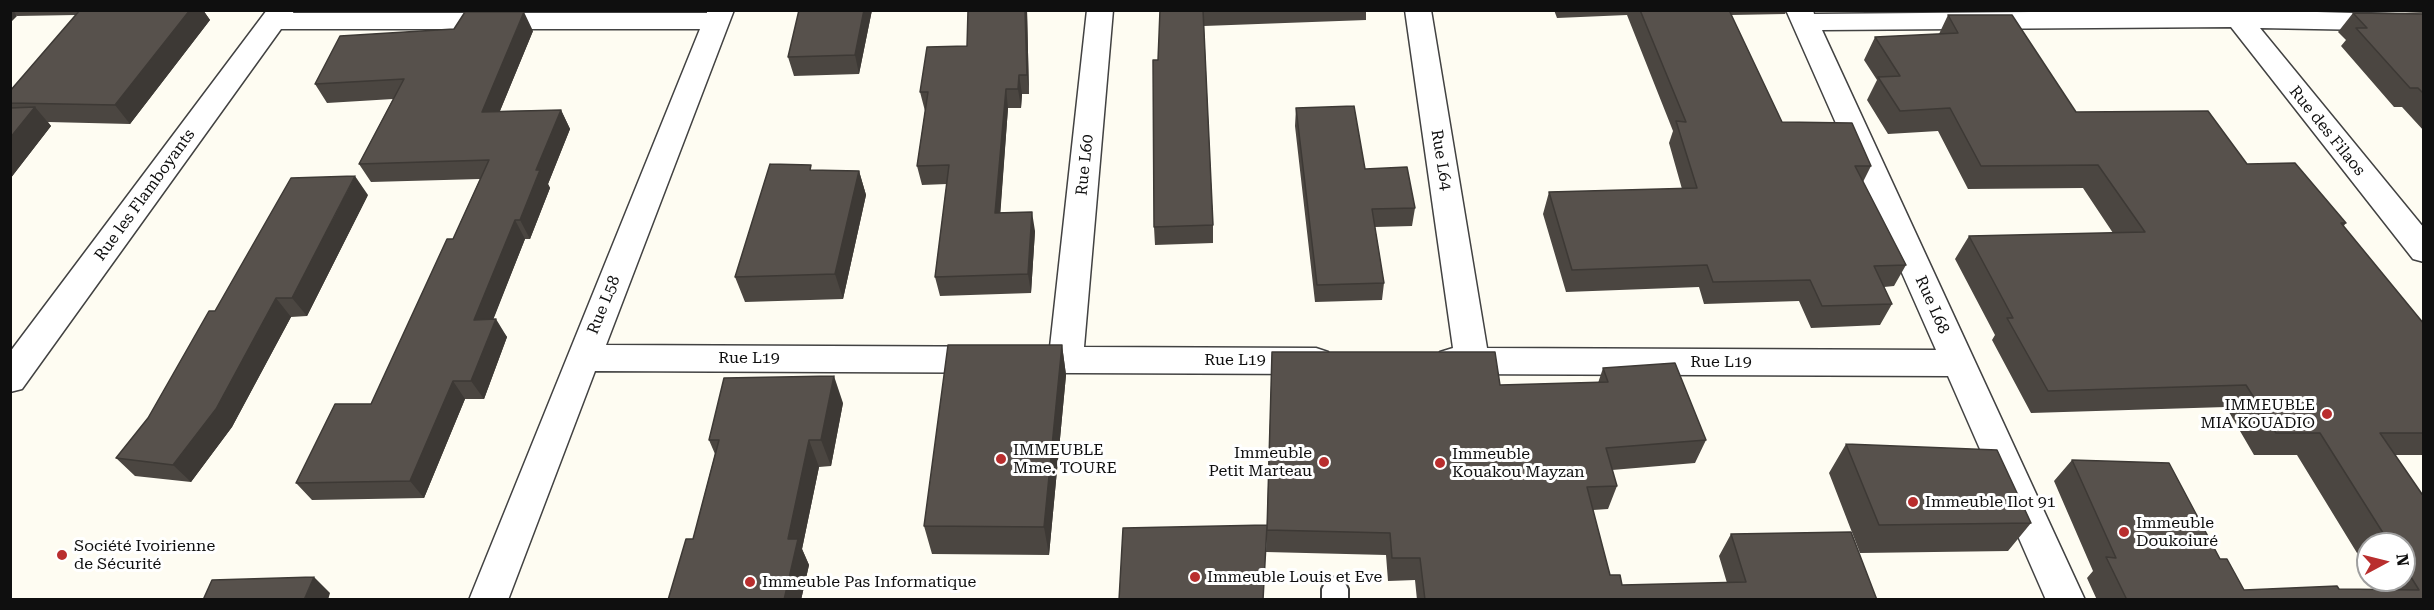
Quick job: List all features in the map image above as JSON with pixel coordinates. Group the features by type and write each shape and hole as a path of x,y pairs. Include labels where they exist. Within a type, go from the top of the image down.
{"street":[{"name":"Rue L60","path":"1066,360 1100,10"},
{"name":"Rue L64","path":"1418,10 1472,361"},
{"path":"1801,16 2235,15 2424,22"},
{"name":"Rue des Filaos","path":"2235,15 2411,219 2424,250"},
{"path":"277,16 719,16"},
{"name":"Rue les Flamboyants","path":"10,379 277,16"},
{"name":"Rue L58","path":"488,600 719,16"},
{"name":"Rue L68","path":"1801,16 2066,600"},
{"name":"Rue L19","path":"583,358 1352,361"},
{"name":"Rue L19","path":"1424,361 1958,363"}],"building":[{"path":"80,10 190,10 115,105 10,103 10,91"},
{"path":"799,10 864,10 855,55 788,57"},
{"path":"968,10 1025,10 1027,75 1019,75 1018,89 1006,89 995,213 1032,212 1028,274 935,277 949,165 917,166 928,92 920,92 927,47 967,46"},
{"path":"1160,10 1203,10 1213,225 1154,227 1153,60 1158,60"},
{"path":"1640,10 1729,10 1782,122 1852,123 1871,166 1855,166 1906,265 1874,266 1892,304 1822,306 1810,280 1713,282 1707,265 1572,270 1549,192 1697,188 1676,121 1686,122"},
{"path":"465,12 524,12 482,112 561,110 536,170 540,170 520,220 515,220 474,320 496,319 471,381 453,381 410,481 296,483 335,404 371,404 447,239 453,239 489,160 359,164 404,79 315,84 340,36 454,29"},
{"path":"2353,13 2424,14 2424,94 2418,88 2410,88 2356,28 2367,28"},
{"path":"1948,15 2012,15 2076,112 2208,111 2247,164 2295,163 2346,223 2341,223 2424,324 2424,433 2380,433 2424,497 2424,600 2127,600 2106,557 2116,558 2072,460 2169,463 2220,559 2227,559 2244,590 2337,586 2339,589 2356,589 2356,592 2416,592 2419,590 2416,585 2416,532 2382,532 2320,433 2276,433 2246,385 2048,391 2007,318 2013,318 1969,236 2145,232 2098,165 1981,166 1950,108 1900,111 1878,77 1900,76 1875,37 1958,33"},
{"path":"1354,106 1365,169 1407,167 1415,208 1372,209 1384,283 1317,285 1296,108"},
{"path":"35,107 10,138 10,108"},
{"path":"770,164 811,165 810,170 859,171 835,274 735,277"},
{"path":"355,176 292,298 276,298 216,409 173,465 116,458 148,418 209,311 215,311 291,178"},
{"name":"IMMEUBLE Mme. TOURE","path":"948,345 1062,345 1044,527 924,526"},
{"path":"1272,352 1495,352 1500,385 1608,382 1603,368 1675,363 1706,440 1606,448 1617,486 1587,487 1610,575 1620,575 1622,585 1746,582 1731,534 1851,532 1877,600 1425,600 1420,558 1392,558 1390,533 1267,530"},
{"path":"834,376 821,440 809,440 788,539 798,539 784,600 668,600 686,539 693,539 719,440 709,440 724,378"},
{"path":"1846,444 1997,450 2031,523 1879,525"},
{"name":"Immeuble Louis et Eve","path":"1267,525 1263,600 1119,600 1123,528"},
{"path":"314,577 304,600 203,600 212,580"}],"place":[{"name":"IMMEUBLE MIA KOUADIO","path":"2327,414"},
{"name":"IMMEUBLE Mme. TOURE","path":"1001,459"},
{"name":"Immeuble Petit Marteau","path":"1324,462"},
{"name":"Immeuble Kouakou Mayzan","path":"1440,463"},
{"name":"Immeuble Ilot 91","path":"1913,502"},
{"name":"Immeuble Doukoiuré","path":"2124,532"},
{"name":"Société Ivoirienne de Sécurité","path":"62,555"},
{"name":"Immeuble Louis et Eve","path":"1195,577"},
{"name":"Immeuble Pas Informatique","path":"750,582"}]}
